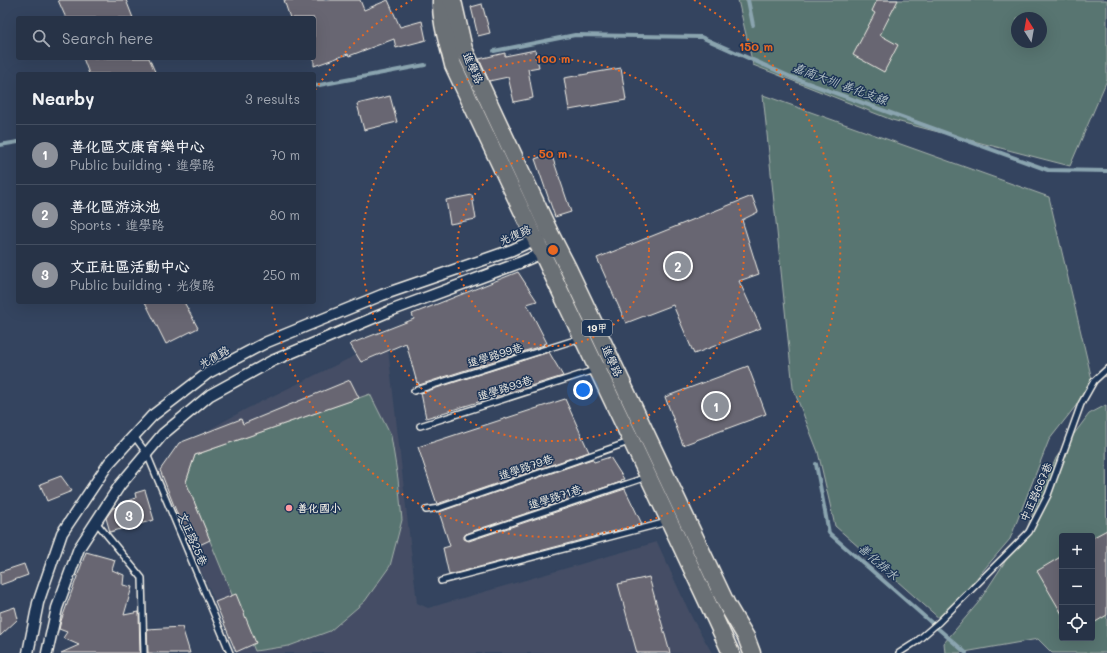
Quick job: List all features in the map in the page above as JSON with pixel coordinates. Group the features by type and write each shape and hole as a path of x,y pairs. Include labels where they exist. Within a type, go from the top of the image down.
{"main road":[{"name":"進學路","path":"441,0 445,30 453,65 597,370 649,476 731,653"},
{"name":"進學路","path":"451,0 454,5 464,49 727,606 746,637 752,653"}],"street":[{"name":"光復路","path":"28,653 38,603 62,533 109,462 152,416 208,373 267,342 382,295 512,250 535,239 553,240"},
{"path":"47,653 57,608 79,548 120,485 164,434 210,395 272,361 390,311 542,254 553,240"}],"lane":[{"name":"進學路99巷","path":"414,391 582,338"},
{"name":"中正路667巷","path":"899,653 916,642 939,622 1029,532 1048,494 1081,404 1094,381 1107,369"},
{"name":"進學路93巷","path":"420,426 597,370"},
{"name":"文正路25巷","path":"134,435 147,454 230,653"},
{"name":"進學路79巷","path":"426,510 446,505 632,441"},
{"name":"進學路71巷","path":"468,537 649,476"},
{"path":"441,581 670,521"},
{"path":"96,522 142,578 144,653"}],"shaded area":[{"name":"善化國小","path":"387,340 417,603 428,608 657,542 692,618 712,653 239,653 156,474 187,442 246,409"}],"green space":[{"path":"738,0 1107,0 1107,80 1070,166 892,120 753,65"},
{"path":"763,95 1049,197 1093,384 1049,440 1010,539 941,620 835,526 818,452 793,388"},
{"path":"370,394 391,436 398,479 402,520 390,566 365,601 330,631 289,646 255,651 186,482 195,455"},
{"path":"1106,405 1107,653 1052,653 1038,639 959,653 945,653 944,643 978,603 1027,528 1056,458 1089,414"}],"building":[{"path":"58,0 126,0 132,16 65,16"},
{"path":"284,0 360,0 364,10 388,0 400,27 422,21 426,40 396,48 394,39 349,56 348,54 314,66 314,60 316,60 316,16 289,16"},
{"path":"877,0 898,0 880,35 898,45 884,72 853,55 875,13 872,11"},
{"path":"482,4 490,33 478,36 471,7"},
{"path":"535,50 539,67 528,69 533,98 514,102 508,77 489,81 479,59 505,53 505,56"},
{"path":"84,60 150,60 155,72 88,72"},
{"path":"621,68 626,100 569,110 564,78"},
{"path":"390,96 397,122 364,130 357,104"},
{"path":"551,153 571,212 555,217 535,159"},
{"path":"472,195 476,219 450,224 446,200"},
{"path":"752,196 758,212 742,220 759,274 739,281 761,328 694,354 673,305 626,323 597,258"},
{"path":"518,272 537,301 527,304 547,343 543,344 544,345 419,385 418,382 417,383 406,343 361,362 350,344 414,319 412,314"},
{"path":"146,304 185,304 198,328 166,344"},
{"path":"549,352 563,376 426,418 421,393"},
{"path":"748,366 766,414 683,445 665,397"},
{"path":"350,380 359,398 195,455 186,482 210,540 191,549 160,470 179,443 241,419 243,424"},
{"path":"565,399 589,452 437,504 418,447"},
{"path":"610,457 624,479 620,480 621,482 467,533 464,536 464,539 469,541 625,489 642,524 449,575 443,548 450,546 439,512 592,459 594,462"},
{"path":"61,476 72,491 47,501 40,484"},
{"path":"145,490 154,520 110,532 106,518 113,508 121,506 120,503 136,498 135,493"},
{"path":"1107,530 1107,615 1095,622 1095,569 1095,536"},
{"path":"86,552 115,560 112,570 124,575 123,585 132,587 124,615 139,612 140,653 61,653 79,645 63,638 67,632 59,629"},
{"path":"1059,558 1059,609 1037,571"},
{"path":"24,564 28,575 0,585 0,572"},
{"path":"649,577 670,653 637,653 618,584"},
{"path":"236,594 256,643 236,652 215,602"},
{"path":"15,607 18,619 0,636 0,612"},
{"path":"182,627 190,653 148,653 147,629"}],"waterway":[{"name":"善化排水","path":"748,0 753,25"},
{"name":"嘉南大圳 善化支線","path":"494,51 575,35 701,37 791,77 1048,170 1107,171"},
{"name":"嘉南大圳 善化支線","path":"316,86 425,65"},
{"name":"嘉南大圳 善化支線","path":"0,145 16,142"},
{"name":"善化排水","path":"816,464 829,533 966,653"}],"place":[{"name":"善化區游泳池","path":"678,266"},
{"name":"善化區文康育樂中心","path":"716,406"},
{"name":"善化國小","path":"289,508"},
{"name":"文正社區活動中心","path":"129,515"}]}
